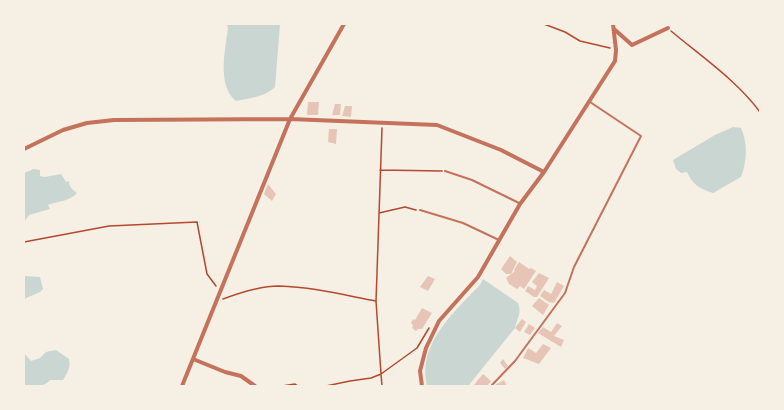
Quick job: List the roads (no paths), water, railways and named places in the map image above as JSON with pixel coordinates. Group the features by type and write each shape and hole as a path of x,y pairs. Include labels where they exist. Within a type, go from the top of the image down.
{"street":[{"path":"182,386 290,119 344,24"},
{"path":"422,386 420,371 426,348 439,322 478,277 520,204 544,172 615,61 616,50 614,29 612,24"},
{"path":"614,29 632,44 668,28"},
{"path":"24,149 63,130 87,123 114,120 290,119 382,122 437,125 501,150 544,172"},
{"path":"193,360 225,372 241,376 254,386"}],"lane":[{"path":"491,386 515,361 565,294 574,267 641,136 590,102"},
{"path":"446,171 472,180 520,204"},
{"path":"420,210 463,223 499,240"}]}
